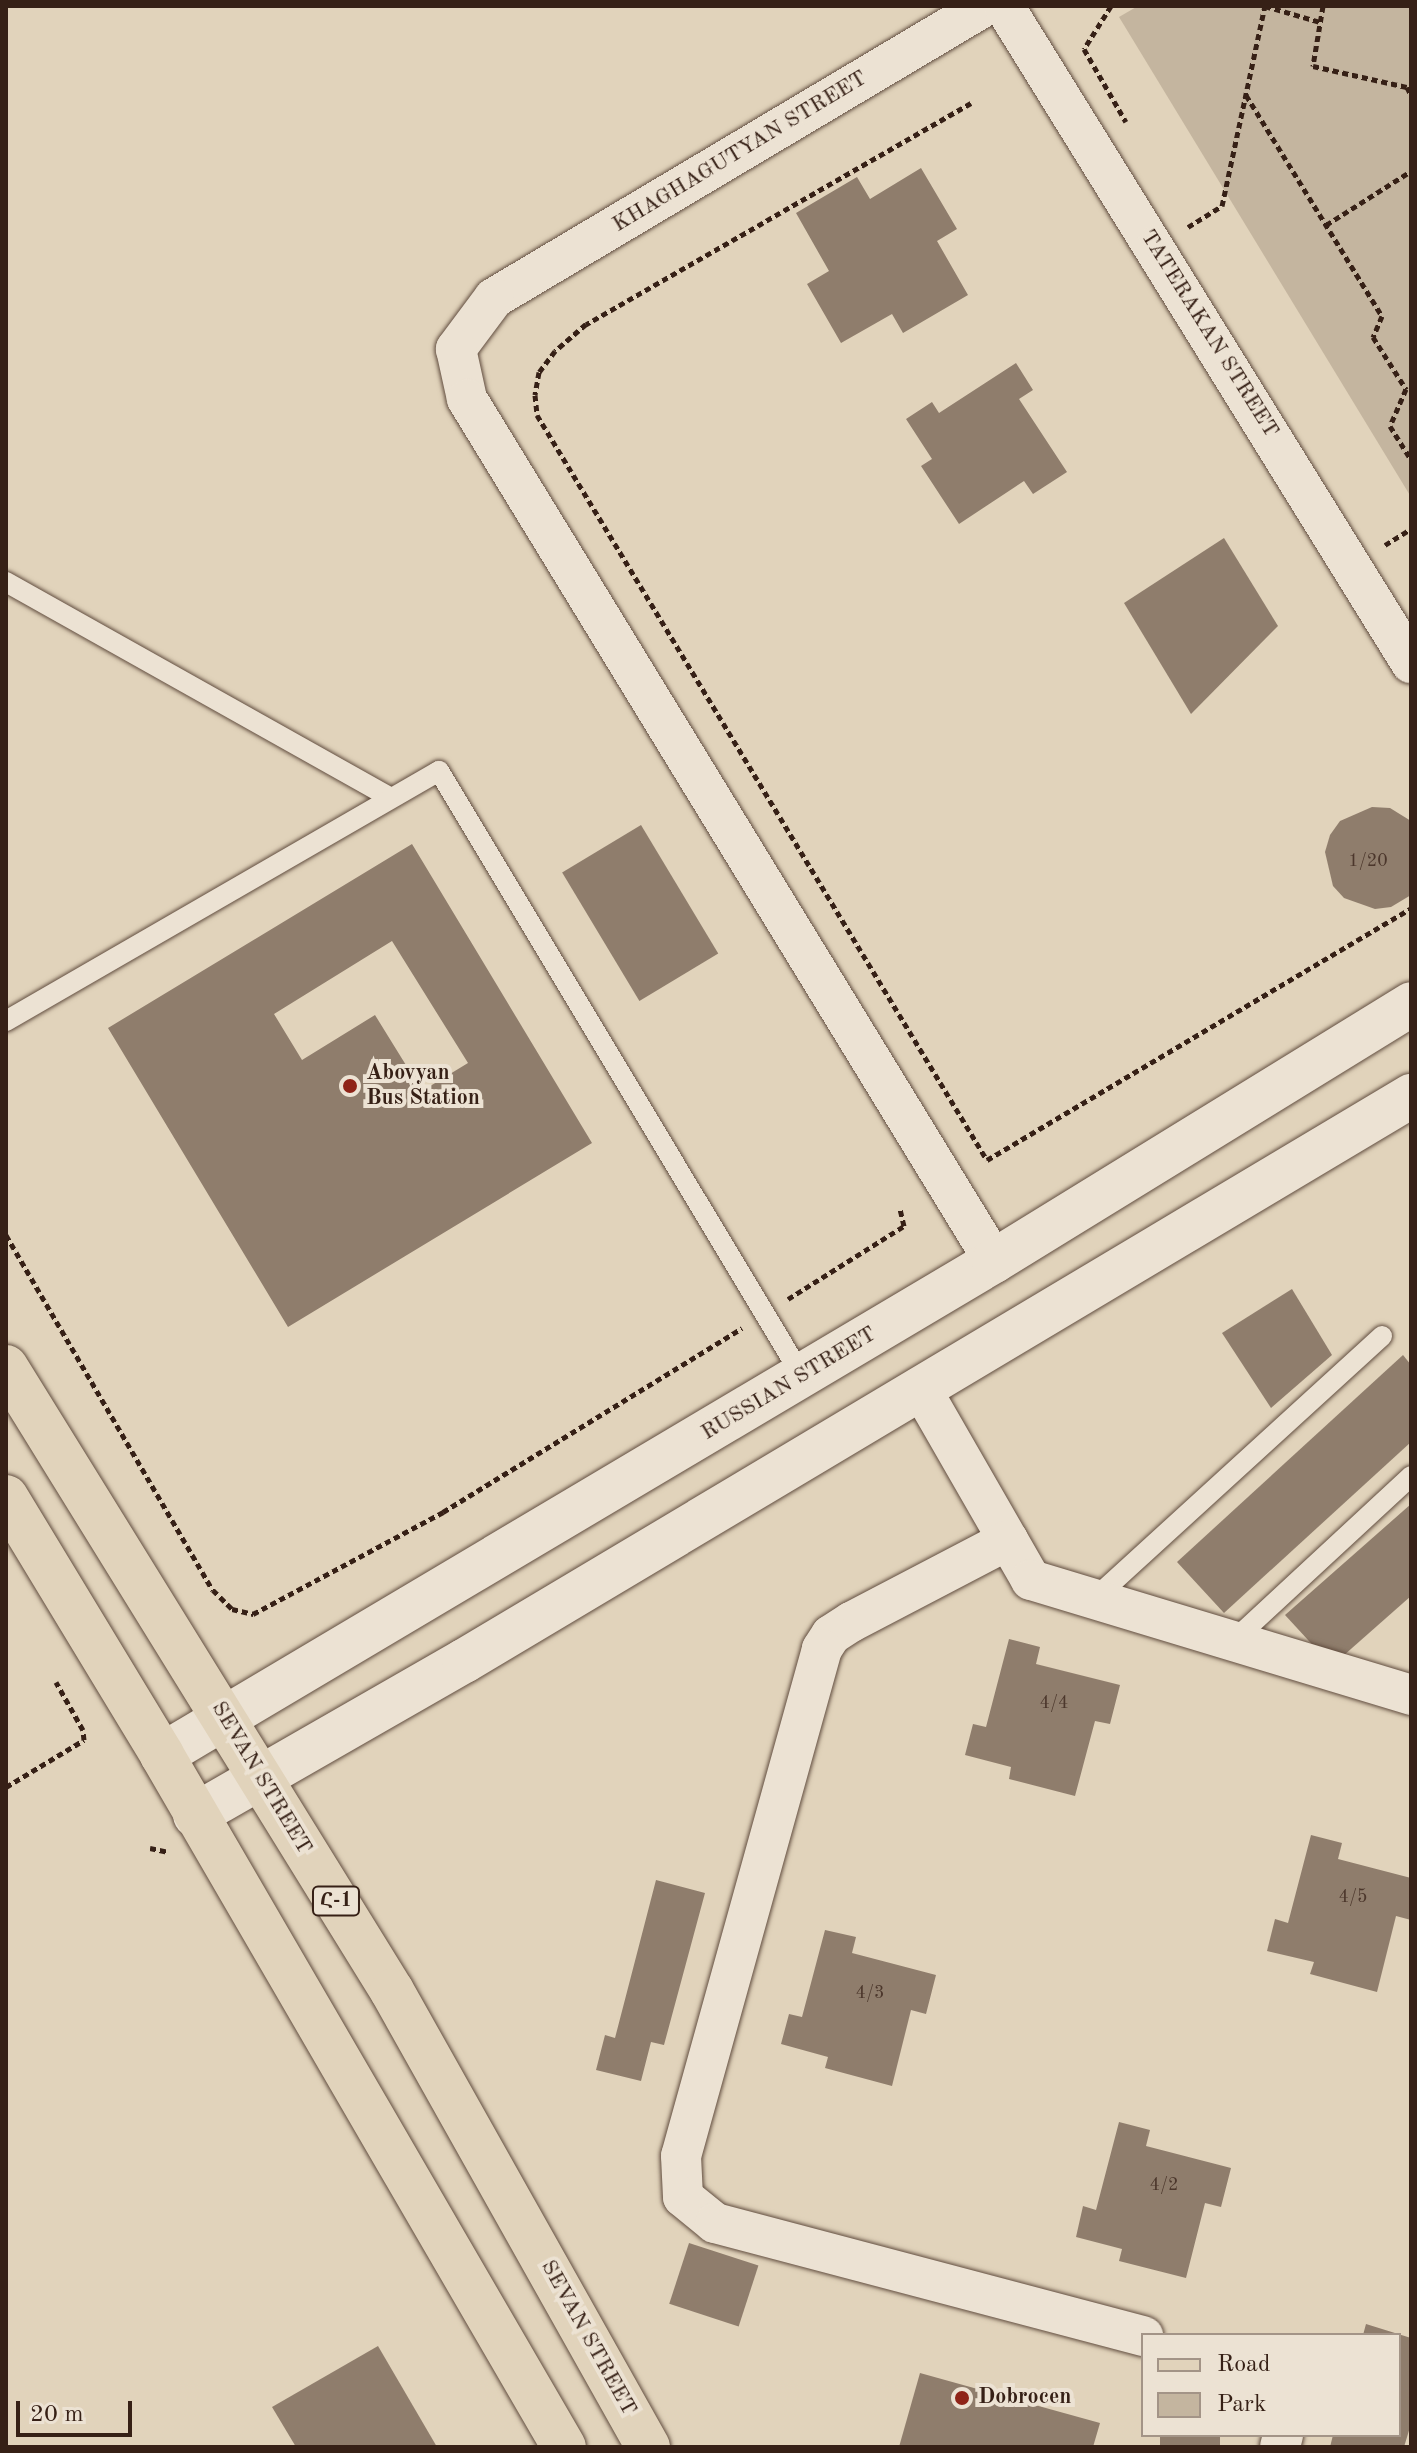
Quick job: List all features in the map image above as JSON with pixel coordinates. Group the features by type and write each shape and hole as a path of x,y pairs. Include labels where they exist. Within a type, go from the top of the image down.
{"main road":[{"name":"RUSSIAN STREET","path":"162,1755 994,1261 1411,1004"},
{"path":"195,1815 464,1661 1411,1096"},
{"name":"SEVAN STREET","path":"6,1367 392,1991 648,2447"},
{"path":"6,1497 162,1755 564,2447"}],"street":[{"name":"KHAGHAGUTYAN STREET","path":"985,6 494,298 456,349 467,399 994,1261"},
{"name":"TATERAKAN STREET","path":"1004,6 1411,663"},
{"path":"920,1387 1031,1580 1233,1641 1406,1686"},
{"path":"1008,1540 851,1622 831,1635 822,1649 681,2156 683,2197 715,2223 1141,2335"}],"lane":[{"path":"6,582 391,798"},
{"path":"6,1021 439,771 767,1313 802,1376"},
{"path":"1094,1599 1382,1336"},
{"path":"1233,1641 1411,1476"}],"path":[{"path":"1187,228 1222,206 1265,6 1320,22"},
{"path":"1323,6 1313,66 1407,87 1411,95"},
{"path":"1246,95 1382,316 1373,337 1406,389 1390,426 1411,460"},
{"path":"971,103 586,324 539,372 535,395 537,415 987,1160 1411,908"},
{"path":"1326,225 1411,171"},
{"path":"1385,545 1411,529"},
{"path":"6,1235 213,1590 232,1609 253,1614 443,1512 767,1313 904,1226 900,1208"},
{"path":"6,1787 84,1740 83,1730 56,1682"}],"green space":[{"path":"1138,6 1411,6 1411,497 1119,17"}],"building":[{"path":"921,168 957,229 937,241 968,295 903,333 892,314 841,343 807,284 829,271 796,213 857,177 870,199"},
{"path":"1016,363 1033,390 1019,399 1067,472 1033,494 1024,481 959,524 921,466 932,459 906,419 932,402 939,413"},
{"path":"1224,538 1278,626 1191,714 1124,603"},
{"path":"1372,807 1390,808 1411,821 1411,895 1391,907 1375,909 1344,898 1333,886 1325,852 1330,835 1340,821"},
{"path":"641,825 718,954 639,1001 562,872"},
{"path":"412,844 592,1143 288,1327 108,1028","holes":["392,941 468,1063 422,1091 375,1015 302,1060 274,1014"]},
{"path":"1292,1289 1332,1355 1271,1408 1222,1333"},
{"path":"1403,1355 1411,1365 1411,1442 1224,1613 1177,1562"},
{"path":"1411,1504 1411,1596 1343,1656 1320,1653 1285,1615"},
{"path":"1009,1639 1040,1647 1036,1664 1120,1685 1110,1724 1095,1721 1075,1796 1009,1779 1011,1767 965,1755 973,1724 986,1727"},
{"path":"1311,1835 1342,1843 1338,1859 1411,1878 1411,1920 1396,1916 1377,1992 1310,1974 1314,1962 1267,1951 1275,1919 1288,1923"},
{"path":"656,1880 705,1893 664,2045 651,2042 641,2081 596,2070 605,2035 615,2038"},
{"path":"825,1930 856,1937 852,1953 936,1975 926,2014 911,2010 892,2086 825,2068 828,2057 781,2044 789,2014 802,2017"},
{"path":"1119,2122 1150,2130 1146,2146 1231,2168 1221,2207 1205,2203 1186,2278 1119,2261 1122,2249 1076,2237 1083,2206 1096,2210"},
{"path":"689,2243 758,2266 739,2326 669,2304"},
{"path":"1366,2324 1395,2333 1364,2333"},
{"path":"1401,2335 1411,2338 1411,2424 1404,2447 1330,2447 1332,2437 1401,2437"},
{"path":"378,2346 437,2447 296,2447 272,2407"},
{"name":"Dobrocen","path":"920,2373 1100,2423 1093,2447 899,2447"},
{"path":"1160,2437 1220,2437 1220,2447 1160,2447"}],"place":[{"name":"Abovyan Bus Station","path":"350,1086"},
{"name":"Dobrocen","path":"962,2398"}]}
